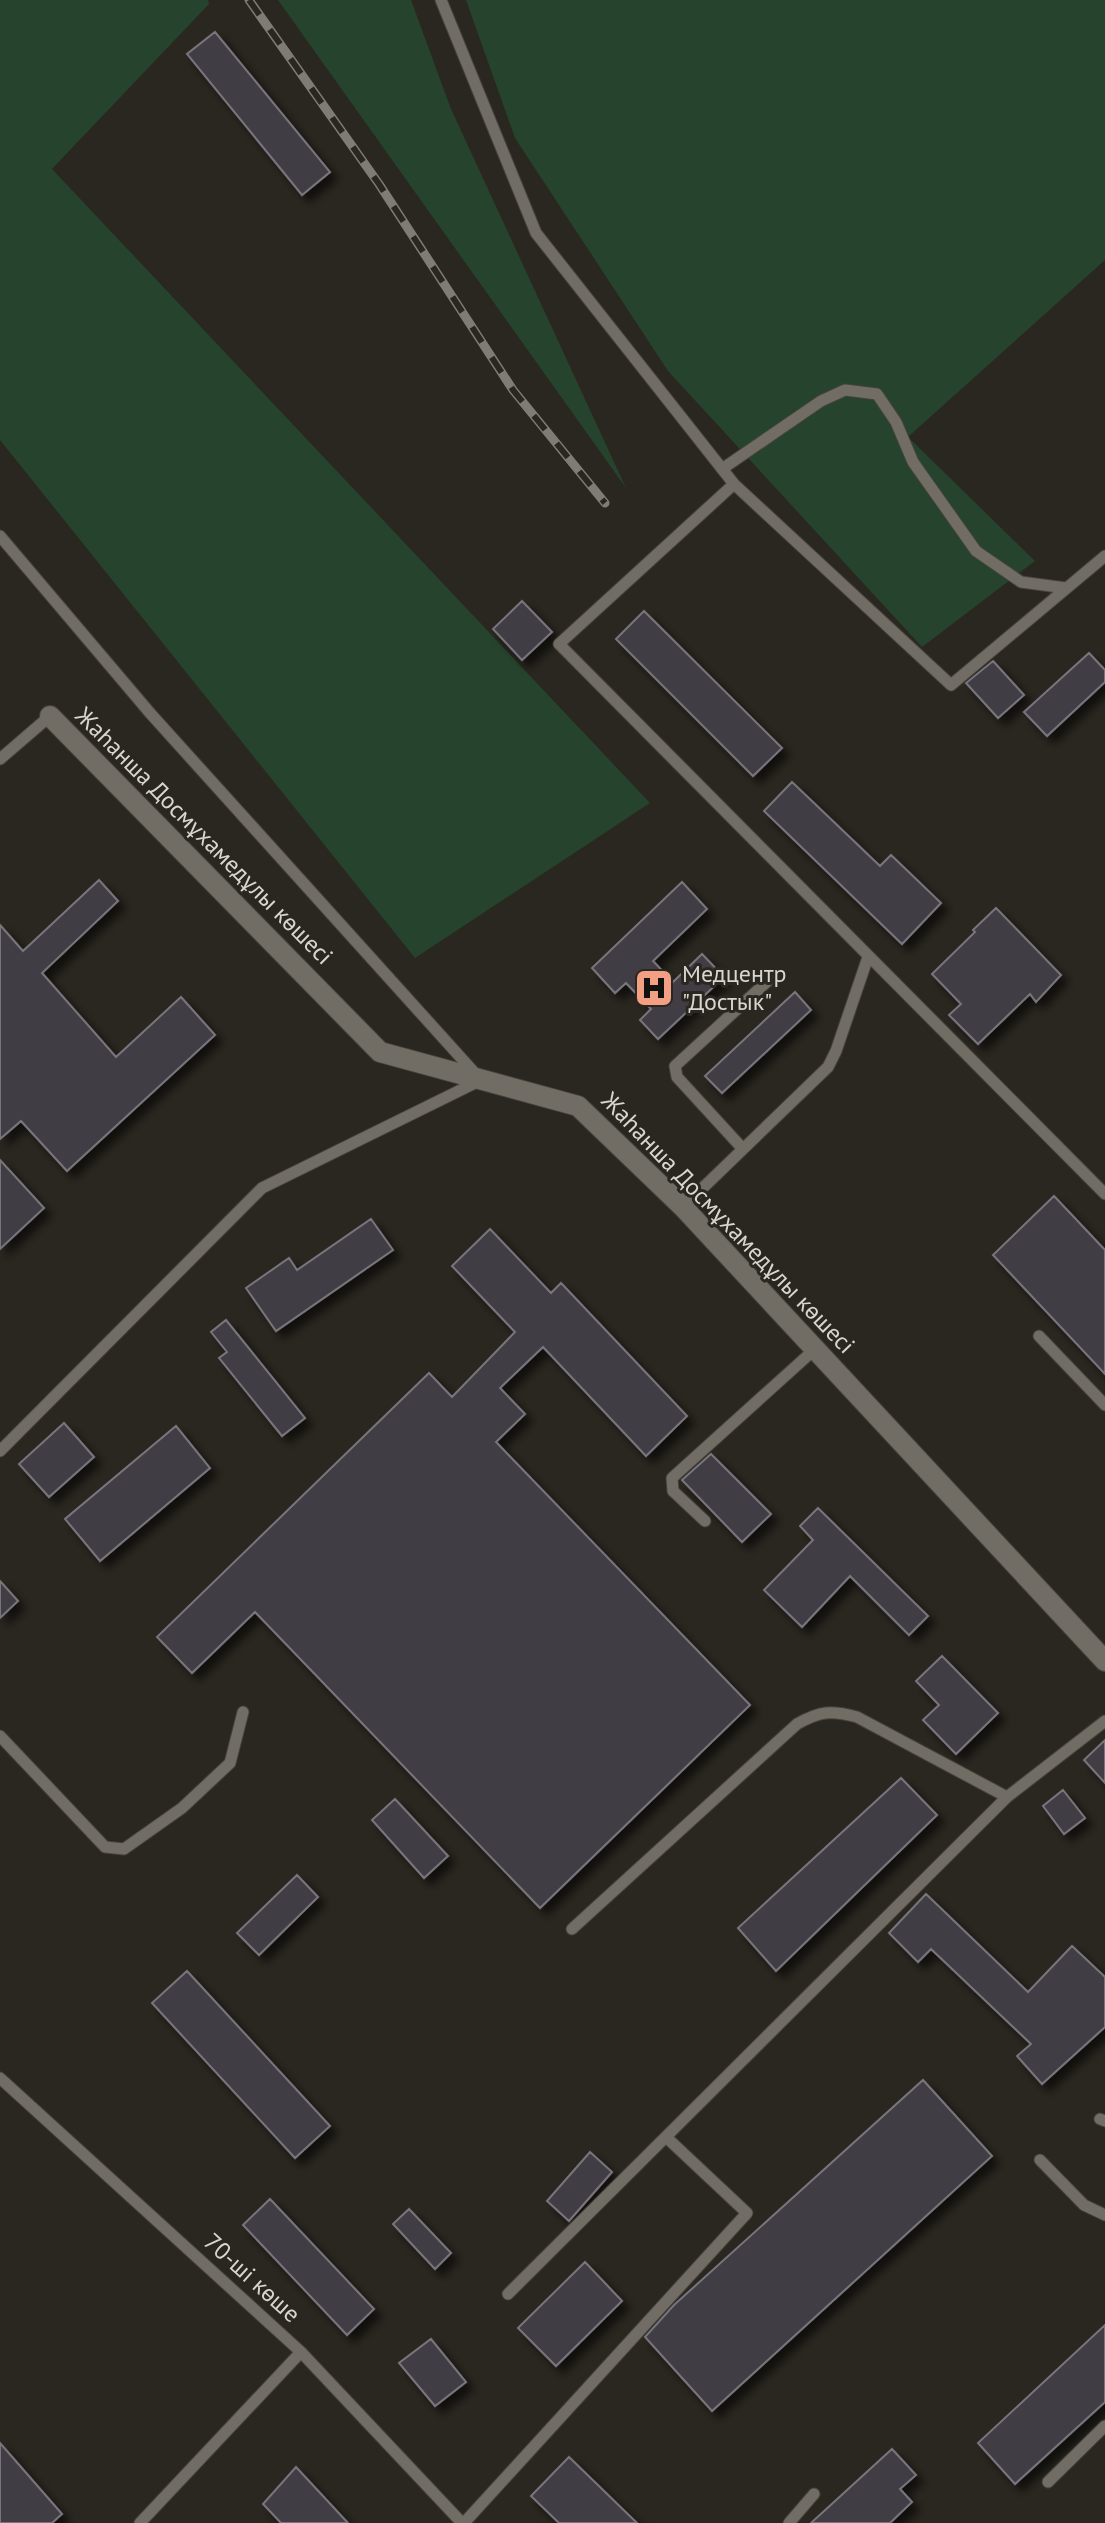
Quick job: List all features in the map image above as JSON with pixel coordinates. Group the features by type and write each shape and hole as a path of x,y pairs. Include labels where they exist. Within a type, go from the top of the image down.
{"street":[{"name":"Жаһанша Досмұхамедұлы көшесі","path":"50,716 380,1052 578,1106 683,1207 1105,1661"}],"lane":[{"path":"441,0 536,233 734,484 951,685 1105,556"},
{"path":"722,469 821,401 845,390 877,394 896,422 913,462 976,551 1021,582 1066,588"},
{"path":"734,484 559,644 1105,1194"},
{"path":"0,1451 262,1188 481,1080 150,713 2,543"},
{"path":"0,759 50,716"},
{"path":"683,1207 828,1067 868,957"},
{"path":"743,1149 677,1077 675,1066 771,978"},
{"path":"1039,1336 1105,1405"},
{"path":"705,1521 673,1491 672,1478 815,1349"},
{"path":"572,1929 797,1724 813,1715 833,1711 857,1717 1007,1797"},
{"path":"0,1736 105,1847 124,1849 182,1808 230,1763 243,1712"},
{"path":"508,2294 1007,1797 1105,1721"},
{"name":"70-ші көше","path":"0,2078 301,2352 463,2523"},
{"path":"463,2523 747,2213 666,2137"},
{"path":"1040,2160 1084,2205 1105,2215"},
{"path":"140,2523 301,2352"},
{"path":"1048,2482 1105,2426"},
{"path":"789,2523 814,2494"}],"green space":[{"path":"0,0 208,0 209,4 52,169 650,803 415,958 0,440"},
{"path":"278,0 411,0 451,109 626,488"},
{"path":"466,0 1105,0 1105,260 908,437 1035,561 922,647 668,371 515,138"}],"building":[{"path":"215,32 330,172 302,195 187,54"},
{"path":"522,601 552,632 522,660 493,629"},
{"path":"644,611 782,748 753,776 616,639"},
{"path":"1089,653 1105,670 1105,682 1047,736 1024,712"},
{"path":"993,661 1024,695 998,718 966,683"},
{"path":"792,782 880,866 891,855 941,903 902,944 764,811"},
{"path":"99,880 118,901 42,973 116,1057 181,997 215,1035 67,1171 21,1121 0,1139 0,925 23,951"},
{"path":"682,882 707,909 653,961 673,982 702,954 724,977 658,1039 640,1020 651,1009 626,983 615,993 592,968"},
{"path":"996,908 1061,975 1036,1002 1030,994 978,1044 949,1015 961,1004 932,974"},
{"path":"795,992 811,1010 722,1093 705,1076"},
{"path":"0,1160 44,1208 0,1249"},
{"path":"1054,1196 1105,1250 1105,1374 993,1255"},
{"path":"371,1219 393,1250 276,1331 246,1288 289,1258 297,1270"},
{"path":"490,1229 551,1293 561,1283 687,1416 646,1456 543,1347 500,1388 525,1414 496,1442 750,1705 540,1908 255,1612 192,1673 157,1637 429,1373 452,1397 515,1332 452,1266"},
{"path":"226,1320 305,1418 282,1436 219,1358 227,1352 211,1332"},
{"path":"64,1423 94,1457 49,1497 19,1464"},
{"path":"176,1426 210,1468 100,1561 65,1519"},
{"path":"711,1454 771,1514 742,1542 682,1480"},
{"path":"818,1508 928,1616 909,1635 850,1576 802,1627 764,1590 813,1540 800,1526"},
{"path":"0,1581 18,1601 0,1618"},
{"path":"942,1656 998,1713 956,1754 923,1720 939,1705 916,1681"},
{"path":"1105,1740 1105,1783 1084,1760"},
{"path":"901,1778 937,1815 776,1971 738,1928"},
{"path":"1063,1790 1085,1818 1064,1834 1043,1806"},
{"path":"395,1799 448,1856 424,1878 372,1820"},
{"path":"297,1875 318,1897 259,1955 237,1933"},
{"path":"926,1894 1028,1992 1072,1946 1105,1977 1105,2027 1042,2084 1017,2056 1031,2044 931,1949 918,1962 889,1933"},
{"path":"187,1971 330,2126 295,2158 152,2003"},
{"path":"923,2080 992,2156 712,2411 645,2337 674,2305"},
{"path":"590,2152 612,2172 569,2221 547,2201"},
{"path":"270,2199 374,2309 347,2335 243,2225"},
{"path":"409,2209 451,2253 435,2269 393,2224"},
{"path":"585,2262 622,2301 556,2366 518,2328"},
{"path":"1105,2325 1105,2402 1015,2484 978,2443"},
{"path":"431,2339 466,2382 435,2406 399,2363"},
{"path":"0,2443 62,2514 52,2523 0,2523"},
{"path":"892,2449 916,2475 900,2489 912,2502 890,2523 811,2523"},
{"path":"569,2457 637,2523 559,2523 531,2496"},
{"path":"296,2467 348,2523 281,2523 263,2504"}],"railway":[{"path":"249,0 379,184 513,390 605,503"}],"place":[{"name":"Медцентр \"Достык\"","path":"654,988"}]}
